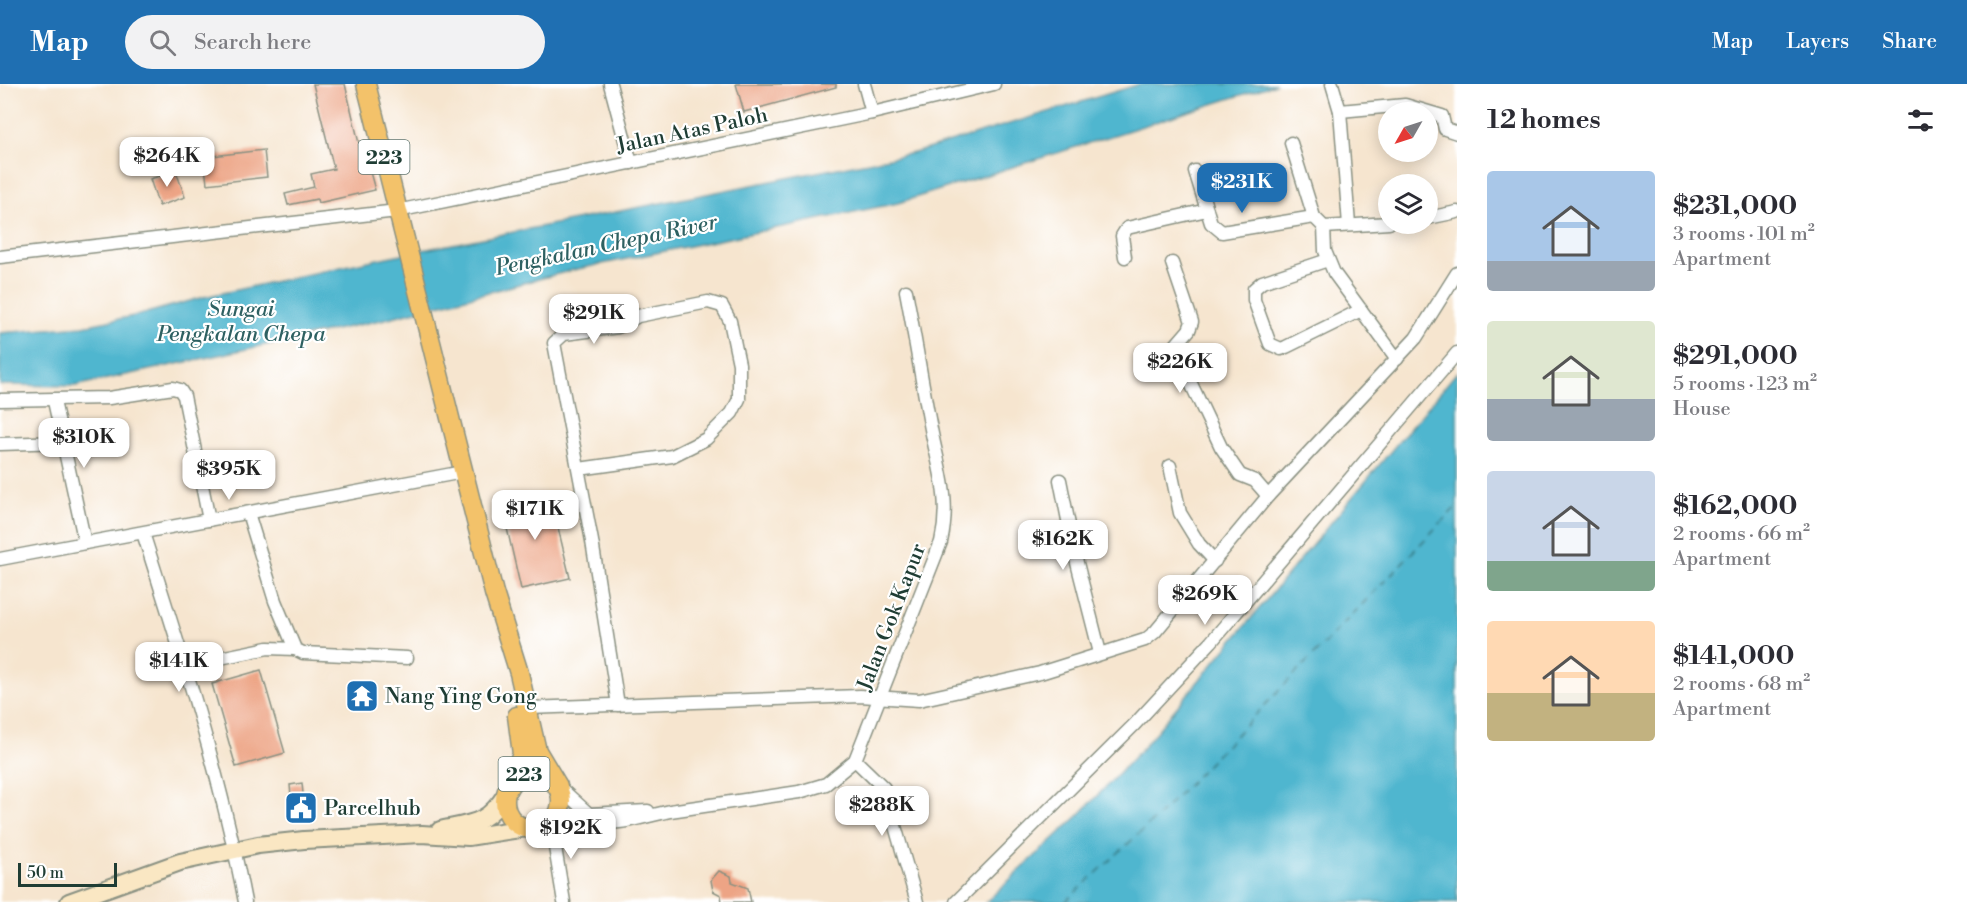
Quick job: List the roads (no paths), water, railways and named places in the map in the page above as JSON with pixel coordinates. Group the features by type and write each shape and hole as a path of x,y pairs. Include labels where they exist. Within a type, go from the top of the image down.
{"main road":[{"name":"223","path":"77,900 180,862 235,849 304,840 422,834 468,837 526,828 535,829 551,823 560,810 562,802 558,786 537,751 519,673 494,593 366,84"},
{"name":"223","path":"422,834 482,820 495,810 521,761 521,738 494,593"},
{"name":"223","path":"526,828 512,819 505,802 508,788 518,777 535,772 552,779 558,786"}],"street":[{"path":"610,84 631,163"},
{"path":"864,84 872,113"},
{"name":"Jalan Atas Paloh","path":"0,257 397,211 872,113 994,84"},
{"path":"1334,90 1340,111 1348,225"},
{"path":"1340,111 1405,105 1442,116 1445,129 1457,133"},
{"path":"1291,143 1314,218 1324,227 1328,260 1397,359"},
{"path":"1195,171 1214,227 1222,232 1314,218"},
{"path":"1125,257 1122,236 1128,228 1207,210"},
{"path":"1438,216 1457,212"},
{"path":"1324,227 1378,224"},
{"path":"1328,260 1262,282 1254,289 1254,300 1270,344 1281,349 1361,310"},
{"path":"1172,263 1192,322 1189,330 1176,345 1177,354 1221,447 1240,474 1255,481 1268,496"},
{"path":"528,708 882,697 919,700 1040,673 1141,642 1152,635 1268,496 1397,359 1434,312 1457,273"},
{"name":"Jalan Gok Kapur","path":"551,823 570,822 594,825 628,821 670,811 799,792 826,784 855,760 882,697 941,542 946,520 946,490 931,428 906,291"},
{"path":"579,469 672,456 706,439 732,413 739,399 739,363 730,321 722,306 708,302 638,316 618,327 564,334 555,339 553,348 579,469 618,705"},
{"path":"956,902 1134,725 1211,642 1457,353"},
{"path":"0,400 54,401 109,398 173,388 180,390 184,396 209,520"},
{"path":"54,401 85,543"},
{"path":"0,444 63,442"},
{"path":"1170,466 1180,513 1199,544 1215,561"},
{"path":"0,559 463,472"},
{"path":"1060,480 1075,555 1100,653"},
{"path":"248,513 275,601 295,650"},
{"path":"142,532 186,665 226,806 245,902"},
{"path":"186,665 268,648 295,650 303,653 407,658"},
{"path":"855,760 884,788 917,902"},
{"name":"Jalan Gok Kapur","path":"558,786 589,813 670,811"},
{"path":"551,823 564,902"}],"water":[{"name":"Sungai Pengkalan Chepa","path":"1140,84 1276,84 898,203 573,270 381,320 75,386 0,385 0,333 83,326 139,315 204,297 387,257 914,153"},
{"path":"1457,372 1457,902 986,902 1078,816 1140,751"}],"place":[{"name":"Nang Ying Gong","path":"362,696"},
{"name":"Parcelhub","path":"301,808"}],"water label":[{"name":"Pengkalan Chepa River","path":"606,244"}]}
